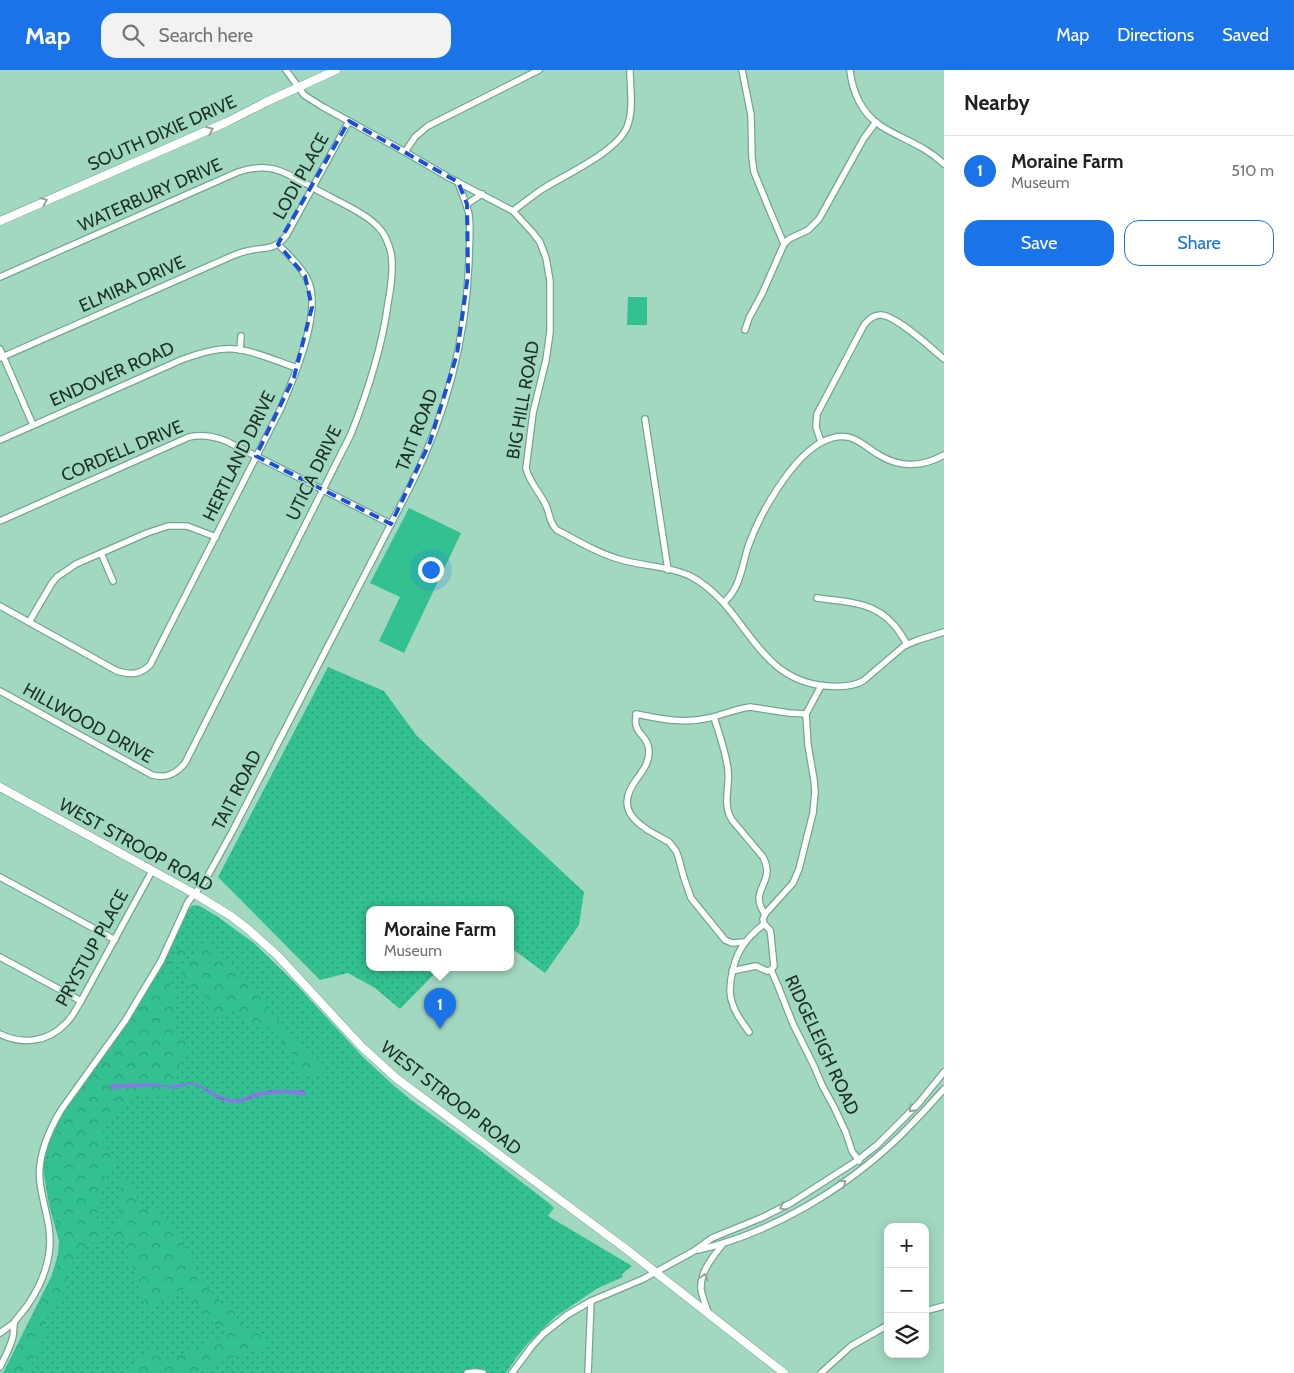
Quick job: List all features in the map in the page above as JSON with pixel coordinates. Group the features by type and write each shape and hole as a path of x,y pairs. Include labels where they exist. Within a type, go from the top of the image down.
{"main road":[{"name":"SOUTH DIXIE DRIVE","path":"0,221 227,122 336,70"},
{"name":"WEST STROOP ROAD","path":"0,787 195,894 231,916 264,942 362,1047 396,1078 655,1272 784,1373"}],"street":[{"name":"BIG HILL ROAD","path":"286,70 304,95 513,211 540,242 546,258 550,281 550,332 546,360 533,413 526,462 527,474 547,506 551,524 557,530 623,561 692,577 724,602 750,638 775,665 797,680 821,686 844,687 858,684 907,644 944,632"},
{"path":"405,152 415,137 428,126 539,70"},
{"path":"513,211 541,190 609,150 620,140 630,116 630,70"},
{"path":"742,70 751,115 754,172 784,244"},
{"path":"850,70 858,100 876,122 918,144 944,164"},
{"name":"LODI PLACE","path":"278,244 286,236 349,121"},
{"path":"745,330 784,244 789,239 808,230 819,219 864,138 876,122"},
{"name":"WATERBURY DRIVE","path":"0,277 246,169 265,167 276,169 313,188"},
{"name":"TAIT ROAD","path":"0,1367 13,1336 14,1323 34,1295 47,1262 49,1228 39,1174 42,1154 52,1126 61,1110 125,1021 161,961 188,902 206,879 232,832 418,471 430,442 449,389 464,314 470,227 467,204 458,182"},
{"name":"UTICA DRIVE","path":"162,777 177,772 185,763 350,434 372,378 385,326 390,294 392,265 389,246 385,237 367,217 313,188"},
{"path":"467,204 482,194"},
{"name":"ELMIRA DRIVE","path":"2,358 232,256 250,250 267,249 278,244"},
{"name":"HERTLAND DRIVE","path":"29,622 117,671 137,674 150,666 281,408 310,324 312,292 309,282 278,244"},
{"path":"821,442 816,426 817,414 864,325 874,316 878,314 884,315 896,320 944,359"},
{"path":"240,350 242,336"},
{"path":"0,349 2,358 33,425"},
{"name":"ENDOVER ROAD","path":"0,440 197,354 225,349 240,350 296,368"},
{"path":"646,419 668,570"},
{"name":"CORDELL DRIVE","path":"0,521 189,437 203,435 218,438 391,524"},
{"path":"724,602 732,594 737,584 748,547 763,511 786,477 804,456 821,442 838,437 860,440 888,459 914,465 929,462 944,455"},
{"path":"0,606 29,622 47,590 57,577 69,568 147,533 168,526 187,526 216,537"},
{"path":"101,553 113,581"},
{"path":"816,598 854,602 877,610 893,624 907,644"},
{"path":"771,970 774,966 771,936 770,930 764,924 763,919 765,914 793,883 796,877 813,813 815,792 808,745 806,714 821,686"},
{"name":"HILLWOOD DRIVE","path":"0,691 152,775 162,777"},
{"path":"745,942 732,943 726,940 691,898 673,846 639,824 630,814 628,799 630,791 645,767 649,756 646,739 635,724 636,714 662,720 683,722 714,717 750,707 806,714"},
{"path":"714,717 729,772 726,804 729,815 766,862 767,874 758,898 760,907 765,914"},
{"name":"PRYSTUP PLACE","path":"0,1034 23,1041 42,1039 60,1029 71,1018 152,871"},
{"path":"0,877 115,940"},
{"path":"749,1032 733,1006 730,997 732,971 736,956 745,942 764,924"},
{"path":"0,957 81,1002"},
{"name":"RIDGELEIGH ROAD","path":"732,971 756,966 767,971 771,970 793,1024 835,1109 852,1151 865,1167"},
{"path":"512,1373 522,1358 543,1334 567,1315 655,1272 694,1251 712,1238 761,1218 791,1203 858,1160 918,1104 944,1072"},
{"path":"694,1251 722,1245 772,1224 822,1197 865,1167 899,1137 944,1088"},
{"path":"708,1313 701,1288 702,1279 711,1259 722,1245"},
{"path":"588,1373 591,1302"},
{"path":"929,1310 944,1306"},
{"path":"0,1333 14,1323"},
{"path":"821,1373 850,1346 884,1326"},
{"path":"467,1373 483,1373"}],"highlighted area":[{"path":"349,121 458,182 467,204 468,275 457,354 430,442 391,524 256,456 294,377 312,307 305,276 278,244"}],"green space":[{"path":"628,297 647,297 647,325 627,325"},
{"path":"409,508 461,533 404,653 379,641 400,597 370,583"},
{"path":"328,667 384,691 417,736 584,892 579,925 545,973 514,950 514,906 366,906 366,971 437,971 400,1009 375,988 348,973 320,980 218,877"},
{"path":"194,905 200,906 218,917 254,943 294,982 364,1058 391,1083 549,1203 554,1208 548,1216 632,1266 622,1274 623,1277 598,1288 555,1317 528,1343 506,1373 3,1373 52,1275 58,1254 59,1241 49,1205 43,1169 45,1153 51,1134 60,1115 120,1033 141,1000 170,949 188,910"},
{"path":"202,943 216,951 253,985 266,1009 276,1017 307,1055 326,1073 308,1075 297,1072 291,1053 270,1028 256,1026 242,1015 234,1012 212,1019 204,994 190,986 182,971 192,960 198,946"},
{"path":"180,949 184,951 186,956 171,962 169,967 170,987 175,995 173,1022 186,1038 188,1044 175,1073 172,1093 170,1096 151,1094 130,1097 104,1128 102,1137 104,1144 115,1158 114,1166 106,1173 98,1207 96,1224 104,1234 102,1239 87,1247 72,1263 62,1294 48,1314 44,1333 28,1373 5,1373 53,1277 61,1254 62,1240 47,1180 49,1154 58,1126 80,1090 125,1030 153,985 155,983 162,983 167,962"},
{"path":"123,1177 144,1207 163,1216 170,1222 202,1281 214,1295 233,1311 244,1330 248,1333 262,1334 267,1339 263,1346 232,1357 199,1373 129,1373 136,1358 149,1351 150,1341 166,1362 228,1336 205,1315 185,1288 148,1309 137,1283 126,1246 122,1239 111,1235 117,1222"}],"water":[{"path":"191,1082 230,1099 238,1099 268,1090 302,1090 307,1092 303,1096 287,1093 263,1095 238,1103 231,1103 218,1099 201,1088 190,1084 175,1089 155,1086 110,1088 112,1084 153,1083 169,1086"}],"place":[{"name":"Moraine Farm","path":"440,1029"}]}
